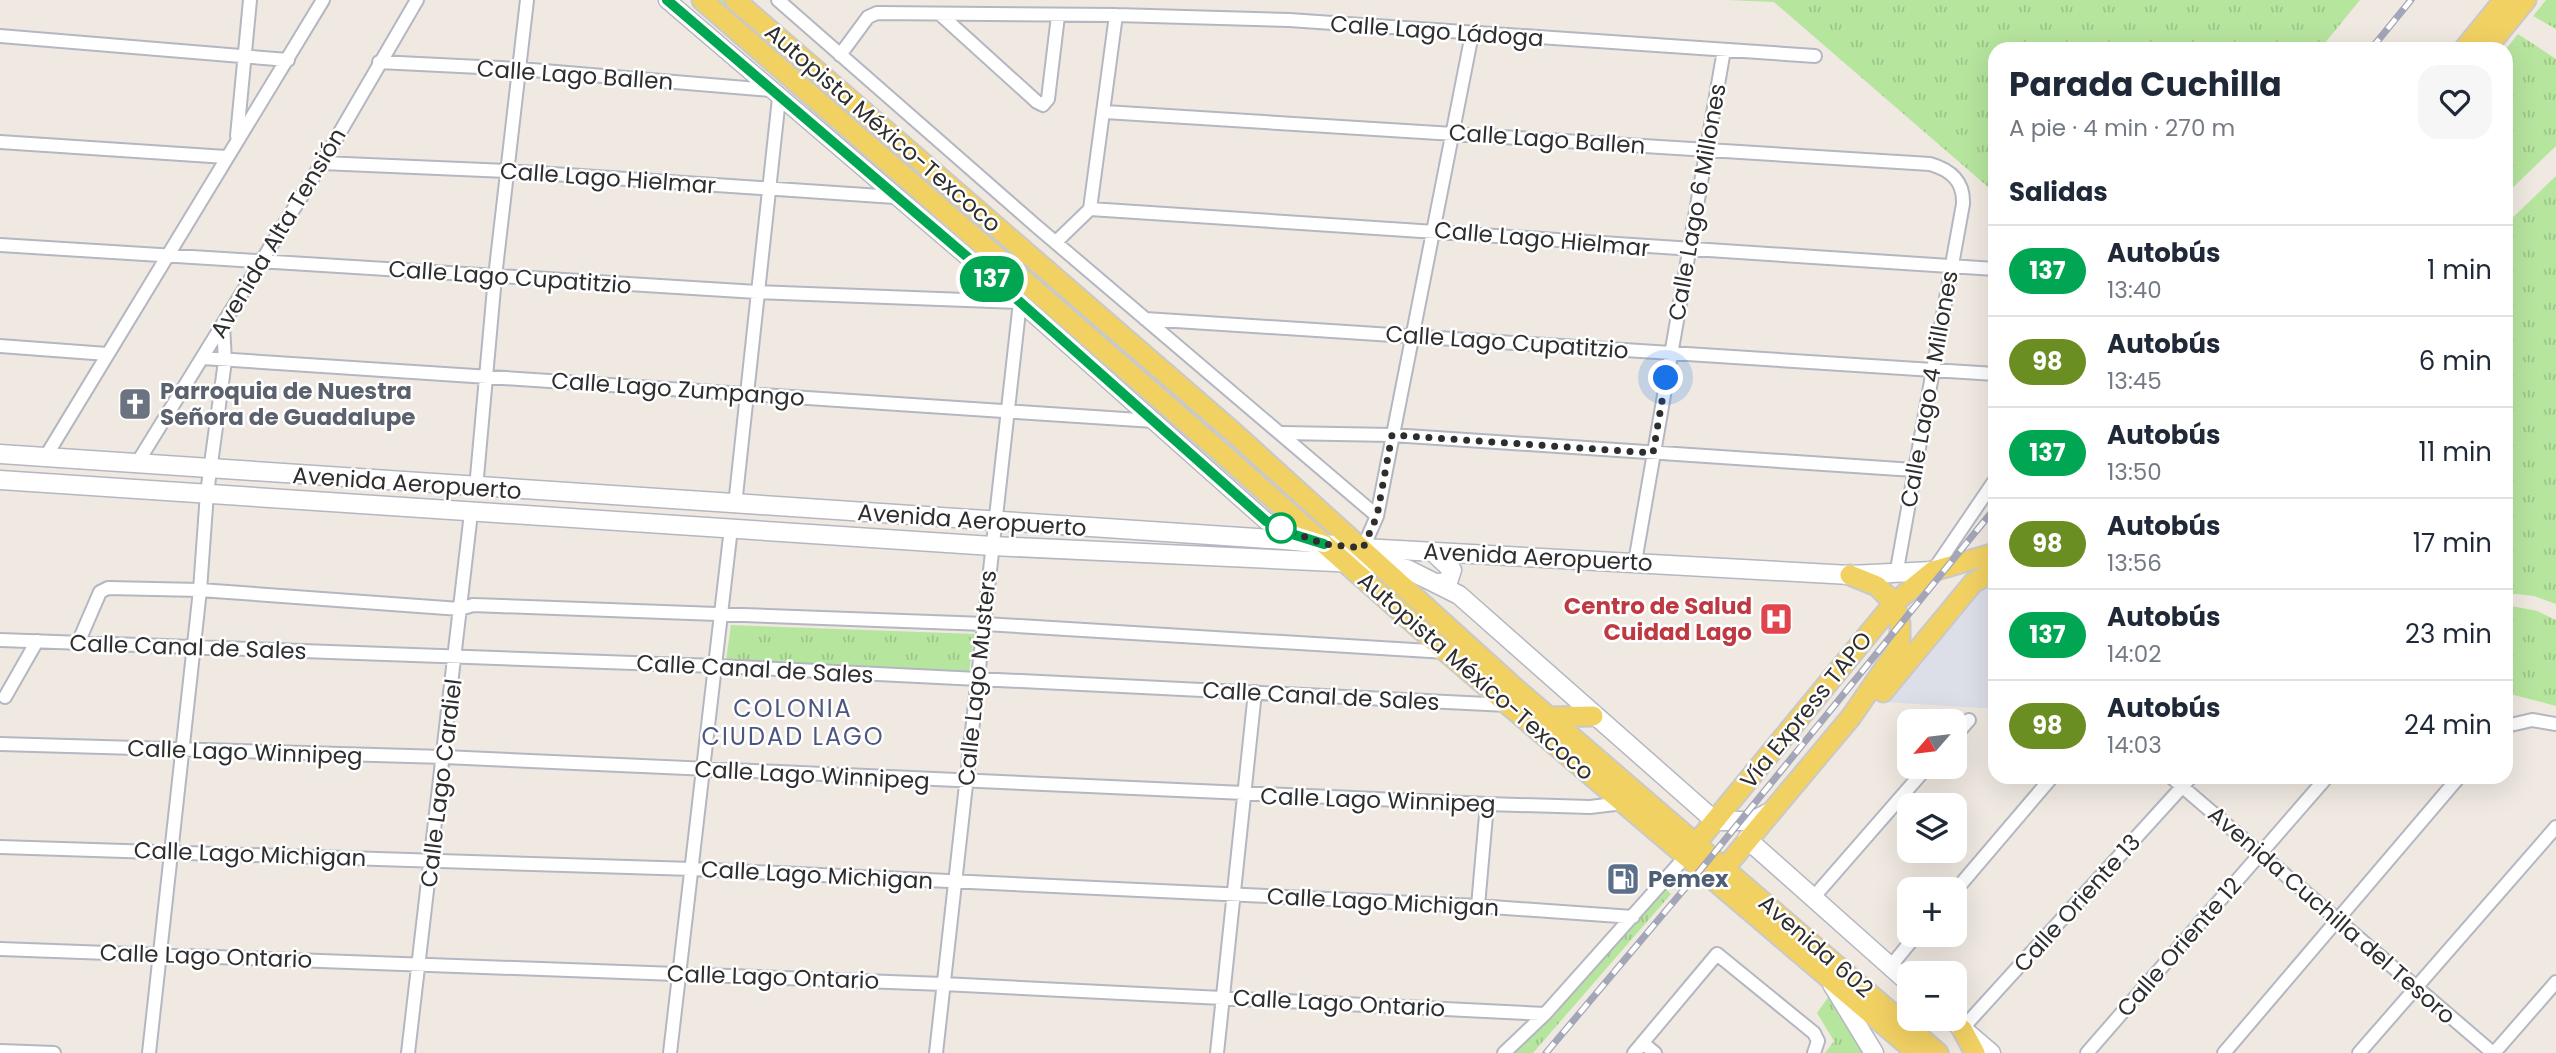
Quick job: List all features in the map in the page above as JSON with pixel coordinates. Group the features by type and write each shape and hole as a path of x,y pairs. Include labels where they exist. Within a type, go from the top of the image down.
{"main road":[{"name":"Autopista México-Texcoco","path":"702,0 1446,652 1623,803 1720,873"},
{"name":"Autopista México-Texcoco","path":"735,0 1363,548 1691,850"},
{"path":"2470,42 2504,0"},
{"path":"2492,42 2526,0"},
{"name":"Avenida Aeropuerto","path":"0,454 1363,548 1850,575 1896,575 1939,570"},
{"name":"Avenida Aeropuerto","path":"0,480 471,513 992,545 1379,564 1407,569 1438,583 1469,604 1593,716 1716,821"},
{"path":"603,521 606,496"},
{"path":"1433,552 1452,570 1448,582 1438,583"},
{"path":"1939,570 1988,555"},
{"name":"Vía Express TAPO","path":"1691,850 1894,603 1939,570"},
{"path":"1851,717 1870,706 1973,583 1988,574"},
{"path":"1720,873 1851,717 1900,646 1900,624 1894,603 1877,586 1850,575"},
{"path":"1549,717 1593,716"},
{"path":"1716,821 1752,821 1768,813"},
{"path":"1747,839 1897,973"},
{"name":"Avenida 602","path":"1720,873 1827,975 1917,1053"},
{"name":"Avenida 602","path":"1720,873 1938,1053"},
{"name":"Avenida 602","path":"1827,975 1874,1053"},
{"path":"1961,1031 1975,1053"},
{"path":"1964,1031 1991,1053"}],"street":[{"path":"237,140 250,0"},
{"path":"46,456 323,0"},
{"name":"Avenida Alta Tensión","path":"136,464 322,163 417,0"},
{"path":"476,488 495,277 527,0"},
{"path":"667,0 1020,302 1266,521 1295,535 1324,544"},
{"path":"778,0 1145,319 1283,433 1377,516"},
{"name":"Calle Lago Ládoga","path":"840,55 874,13 1289,20 1815,56"},
{"path":"941,15 1043,105 1048,99 1058,16"},
{"path":"1056,242 1090,209 1116,15"},
{"path":"1363,548 1377,516 1472,34"},
{"path":"0,36 288,60"},
{"name":"Calle Lago 6 Millones","path":"1635,562 1724,50"},
{"name":"Calle Lago Ballen","path":"379,62 520,69 775,94"},
{"path":"735,505 768,190 775,94"},
{"name":"Calle Lago Ballen","path":"1105,112 1930,164 1951,173 1959,181 1963,204"},
{"path":"0,142 226,157"},
{"name":"Calle Lago Hielmar","path":"322,163 507,171 895,197"},
{"name":"Calle Lago 4 Millones","path":"1896,575 1963,204"},
{"name":"Calle Lago Hielmar","path":"1090,209 1433,230 1689,251 1988,269"},
{"name":"Calle Lago Cupatitzio","path":"0,244 757,292 1020,302"},
{"name":"Calle Lago Musters","path":"936,1053 1020,302"},
{"name":"Calle Lago Cupatitzio","path":"1145,319 1988,374"},
{"path":"149,1053 169,851 200,590 207,493 213,470 225,361 223,325"},
{"path":"0,346 107,354"},
{"name":"Calle Lago Zumpango","path":"202,358 1154,421"},
{"path":"1283,433 1392,435 1914,470"},
{"path":"1939,570 1988,491"},
{"name":"Calle Lago Cardiel","path":"408,1053 471,513"},
{"path":"670,1053 731,528"},
{"path":"78,643 102,590 200,590 460,609 474,604 722,616 985,624 1446,652"},
{"name":"Calle Canal de Sales","path":"0,640 716,666 1509,706"},
{"path":"5,697 37,641"},
{"path":"1217,1053 1255,692"},
{"path":"2513,724 2532,720 2556,724"},
{"name":"Calle Lago Winnipeg","path":"0,744 444,757 1487,804 1590,807 1623,803"},
{"path":"1812,899 1917,779"},
{"path":"1967,877 2046,784"},
{"name":"Calle Oriente 13","path":"1967,1012 2185,784"},
{"name":"Avenida Cuchilla del Tesoro","path":"2189,784 2260,854 2493,1053"},
{"name":"Calle Oriente 12","path":"2087,1053 2321,784"},
{"path":"2224,1053 2453,784"},
{"path":"1478,906 1487,804"},
{"path":"2359,1053 2556,827"},
{"name":"Calle Lago Michigan","path":"0,846 692,869 1478,906 1633,917"},
{"path":"1504,1053 1545,1014 1691,850"},
{"path":"1890,967 1906,947"},
{"name":"Calle Lago Ontario","path":"0,949 943,984 1545,1014"},
{"path":"1655,1053 1639,1048 1717,954 1814,1033 1816,1047"},
{"path":"2493,1053 2556,982"},
{"path":"0,1051 54,1053"}],"shaded area":[{"path":"1988,586 1988,709 1886,702 1978,590"}],"green space":[{"path":"719,0 725,0 1285,491"},
{"path":"1728,0 2360,0 2326,42 1988,42 1988,187 1774,2"},
{"path":"2546,0 2556,0 2556,29 2533,16"},
{"path":"2518,34 2556,59 2556,146 2513,187 2513,42"},
{"path":"2556,176 2556,604 2534,596 2513,594 2513,217"},
{"path":"2513,606 2537,611 2556,620 2556,706 2513,695"},
{"path":"731,625 975,634 969,672 726,660"},
{"path":"1666,889 1671,894 1533,1053 1515,1053"},
{"path":"1832,992 1870,1053 1825,1053 1834,1041 1817,1013"}],"railway":[{"path":"2377,42 2411,0"},
{"path":"1546,1053 1702,868 1988,517"}],"bus line":[{"name":"137","path":"667,0 1020,302 1266,521 1295,535 1324,544"}],"place":[{"name":"Parroquia de Nuestra Señora de Guadalupe","path":"135,404"},
{"name":"Centro de Salud Cuidad Lago","path":"1776,619"},
{"name":"Pemex","path":"1623,879"}],"district":[{"name":"COLONIA CIUDAD LAGO","path":"793,723"}],"route":[{"path":"1281,528 1324,544 1363,548 1377,516 1392,435 1653,453 1666,378"}]}
